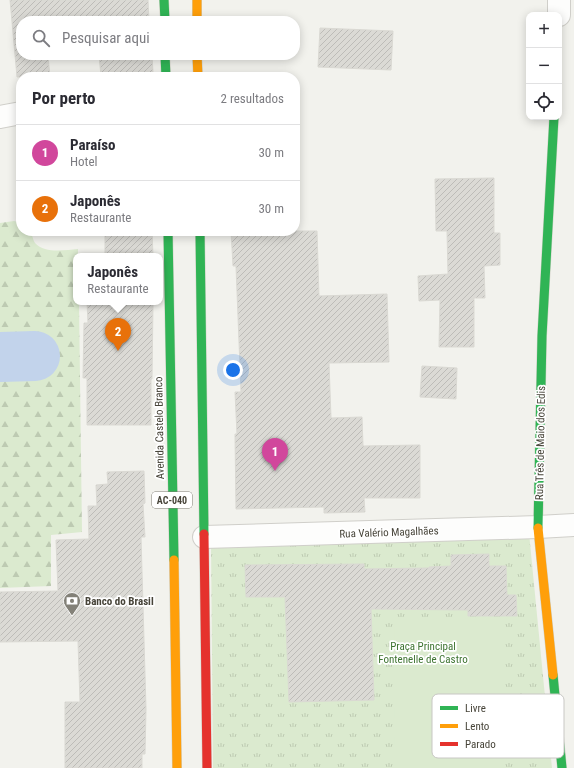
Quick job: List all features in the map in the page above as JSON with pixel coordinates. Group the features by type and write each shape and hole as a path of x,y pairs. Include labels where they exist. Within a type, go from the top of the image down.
{"main road":[{"path":"164,0 165,16"},
{"path":"197,0 197,16"},
{"path":"165,60 166,72"},
{"path":"197,60 198,72"},
{"name":"Rua Três de Maio dos Edis","path":"554,120 542,336 538,527 555,694"},
{"name":"Avenida Castelo Branco","path":"168,236 177,768"},
{"name":"AC-040","path":"200,236 207,768"},
{"name":"Rua Três de Maio dos Edis","path":"561,758 562,768"}],"street":[{"path":"559,0 559,12"},
{"path":"0,117 16,114"},
{"name":"Rua Valério Magalhães","path":"204,537 574,525"}],"green space":[{"path":"16,222 16,236 32,236 35,243 44,249 78,249 78,253 73,253 73,305 79,305 82,532 51,535 51,586 0,588 0,223"},
{"name":"Praça Principal Fontenelle de Castro","path":"529,533 545,694 432,694 432,758 551,758 552,768 213,768 211,543"},
{"path":"394,619 505,619 505,694 432,694 432,758 505,758 505,768 395,768"}],"building":[{"path":"10,0 148,0 149,16 16,16 16,60 48,60 50,72 17,72"},
{"path":"320,28 393,31 391,70 318,67"},
{"path":"99,60 152,60 153,72 101,72"},
{"path":"494,178 494,233 500,233 500,265 484,266 485,298 474,298 474,347 439,347 440,300 419,301 418,276 448,274 447,231 436,231 435,179"},
{"path":"300,231 317,231 319,296 387,294 389,362 329,363 331,418 362,417 363,446 420,445 420,498 364,498 365,512 324,513 324,507 236,509 235,434 237,434 235,392 241,392 236,266 233,266 231,236 300,236"},
{"path":"105,236 152,236 153,253 105,253"},
{"path":"87,305 153,305 151,425 87,425 87,378 83,378 84,323 88,323"},
{"path":"422,366 457,368 456,399 420,397"},
{"path":"144,471 145,503 143,504 145,537 141,537 146,709 145,754 142,754 142,768 65,768 65,702 80,702 78,641 0,642 0,592 58,591 56,540 89,539 88,506 97,506 96,485 108,484 107,472"},
{"path":"489,554 489,566 506,566 507,595 516,595 517,616 468,616 468,610 371,609 374,700 289,702 285,597 246,597 245,565 364,564 364,569 429,568 451,566 451,555"}],"waterway":[{"path":"0,357 35,356"}],"traffic: fast":[{"path":"164,0 165,16"},
{"path":"165,60 166,72"},
{"path":"538,528 542,336 554,120"},
{"path":"168,236 174,560"},
{"path":"200,236 204,534"},
{"path":"553,675 555,694"},
{"path":"561,758 562,768"}],"traffic: slow":[{"path":"197,0 197,16"},
{"path":"197,60 198,72"},
{"path":"538,528 553,675"},
{"path":"174,560 177,768"}],"traffic: jam":[{"path":"204,534 207,768"}],"place":[{"name":"Japonês","path":"118,351"},
{"name":"Paraíso","path":"275,471"},
{"name":"Banco do Brasil","path":"72,616"}]}
